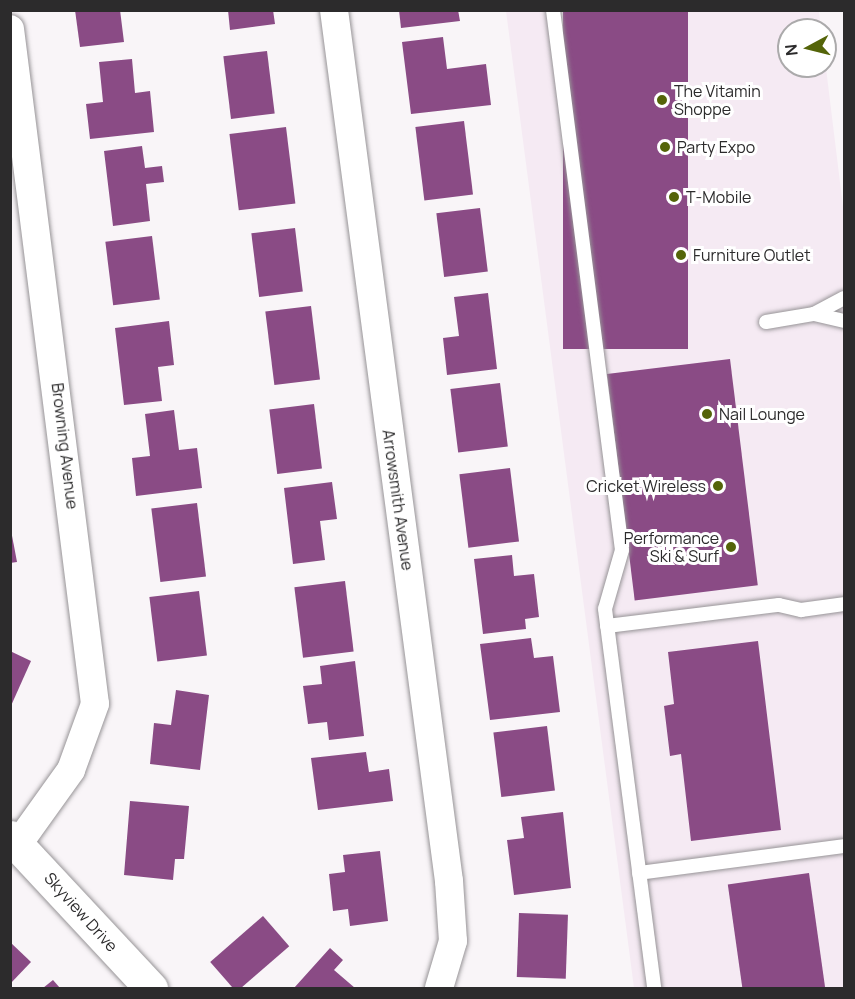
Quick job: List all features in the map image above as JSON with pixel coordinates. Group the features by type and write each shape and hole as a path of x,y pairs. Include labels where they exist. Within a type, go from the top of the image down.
{"street":[{"name":"Arrowsmith Avenue","path":"334,10 449,881 453,941 439,988"},
{"name":"Browning Avenue","path":"10,29 95,704 71,770 14,841"},
{"name":"Skyview Drive","path":"14,841 151,988"}],"lane":[{"path":"553,10 622,550 621,567 607,594 607,626 654,988"},
{"path":"766,322 814,314 844,298"},
{"path":"814,314 844,321"},
{"path":"607,626 778,605 801,610 844,604"},
{"path":"639,873 844,846"}],"shaded area":[{"path":"506,11 819,11 820,18 777,18 777,78 827,78 844,215 844,988 634,988"}],"building":[{"path":"75,10 120,10 124,42 80,47"},
{"path":"228,10 273,10 275,24 230,30"},
{"path":"399,10 458,10 460,21 401,28"},
{"path":"563,10 688,10 688,349 563,349"},
{"path":"443,37 447,69 486,64 491,105 411,114 402,42"},
{"path":"267,51 275,114 231,119 223,56"},
{"path":"132,59 135,93 150,91 154,132 90,139 86,104 103,102 99,62"},
{"path":"464,121 473,194 424,200 415,127"},
{"path":"286,127 295,203 239,210 229,134"},
{"path":"142,146 145,168 162,166 164,182 146,184 150,221 113,226 104,151"},
{"path":"480,208 488,272 444,277 436,213"},
{"path":"295,228 303,292 259,297 251,233"},
{"path":"152,236 160,300 113,305 105,242"},
{"path":"488,293 497,369 447,375 443,338 459,336 454,297"},
{"path":"311,306 320,379 274,385 265,312"},
{"path":"169,321 174,365 158,367 162,401 124,405 115,328"},
{"path":"730,359 758,585 635,600 607,374"},
{"path":"500,383 508,447 458,453 450,389"},
{"path":"314,404 322,469 277,474 269,409"},
{"path":"174,410 179,450 197,448 202,488 136,496 132,458 150,456 145,414"},
{"path":"510,468 519,541 468,548 459,474"},
{"path":"332,482 337,519 320,521 325,560 293,564 284,488"},
{"path":"197,503 206,576 160,582 151,509"},
{"path":"10,525 17,562 10,563"},
{"path":"512,555 514,576 534,574 539,617 525,619 526,629 483,634 474,559"},
{"path":"345,581 354,651 303,658 294,587"},
{"path":"199,591 207,656 157,662 149,597"},
{"path":"531,638 534,658 553,656 560,712 490,720 480,644"},
{"path":"758,641 781,830 691,841 681,754 670,756 664,706 674,704 668,652"},
{"path":"10,651 31,661 10,708"},
{"path":"355,661 364,736 329,740 327,722 308,724 303,686 322,684 320,666"},
{"path":"176,690 209,695 200,770 150,764 154,723 171,725"},
{"path":"547,726 555,791 501,797 493,733"},
{"path":"366,752 369,772 389,769 393,801 318,810 311,758"},
{"path":"130,801 189,806 184,859 175,859 173,880 124,875"},
{"path":"563,812 571,888 514,895 507,840 524,838 521,817"},
{"path":"380,851 388,921 350,926 348,909 333,911 329,874 345,872 343,855"},
{"path":"809,873 825,988 742,988 728,884"},
{"path":"519,913 568,915 566,979 517,977"},
{"path":"263,916 289,946 241,988 233,988 210,962"},
{"path":"10,942 31,962 10,984"},
{"path":"330,948 343,960 334,970 355,988 294,988"},
{"path":"53,980 60,988 43,988"}],"place":[{"name":"The Vitamin Shoppe","path":"662,100"},
{"name":"Party Expo","path":"665,147"},
{"name":"T-Mobile","path":"674,197"},
{"name":"Furniture Outlet","path":"681,255"},
{"name":"Nail Lounge","path":"707,414"},
{"name":"Cricket Wireless","path":"718,486"},
{"name":"Performance Ski & Surf","path":"731,547"}]}
